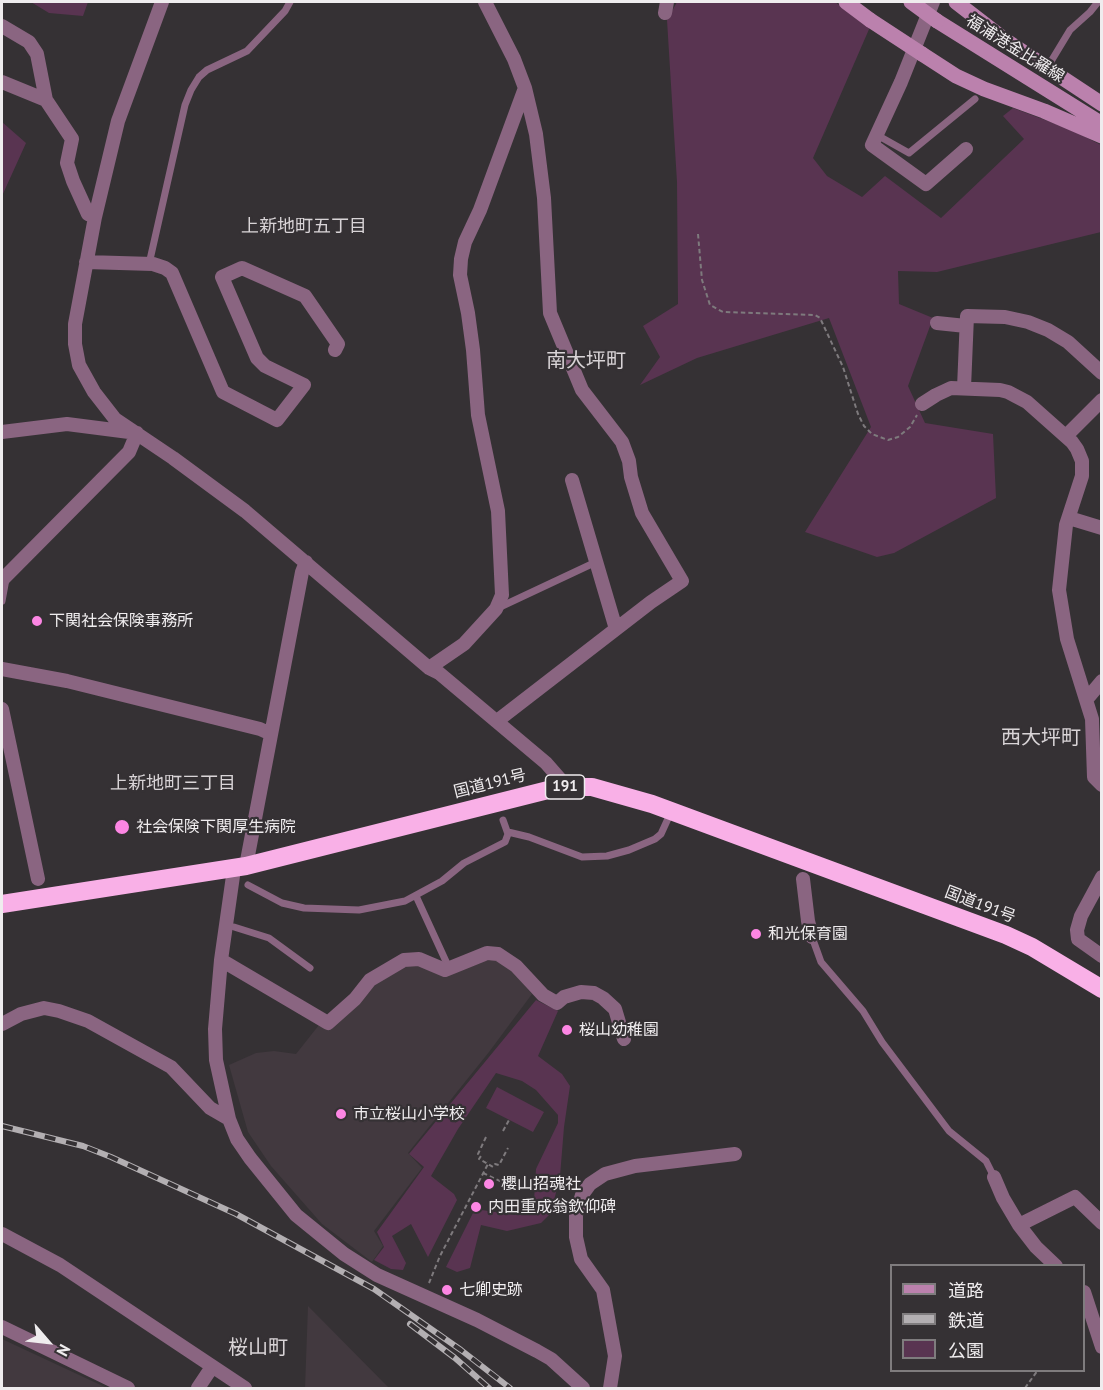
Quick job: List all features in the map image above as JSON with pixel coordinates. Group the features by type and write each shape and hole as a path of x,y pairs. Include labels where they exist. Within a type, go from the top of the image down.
{"highway":[{"name":"国道191号","path":"2,904 240,867 548,790 592,787 671,811 1006,935 1032,947 1100,986"}],"main road":[{"path":"846,2 956,76 1101,135"},
{"name":"福浦港金比羅線","path":"911,2 937,21 1101,124"},
{"path":"957,2 1005,39 1101,104"}],"street":[{"path":"162,2 118,122 95,218 75,324 77,358 100,402 115,419 245,511 429,668 439,673 497,721 546,763 567,787"},
{"path":"485,2 514,59 525,88 542,171 550,313 582,390 622,442 642,513 682,581 651,602 497,721"},
{"path":"933,2 901,82 872,145 926,184 966,149"},
{"path":"2,26 29,42 37,54 46,100 72,139 67,163 88,214 95,218"},
{"path":"2,82 46,100"},
{"path":"429,668 464,644 496,609 502,595 498,511 478,415 473,350 460,275 465,242 480,210 525,88"},
{"path":"86,262 149,264 165,268 172,273 223,392 277,420 304,385 265,366 257,358 222,277 242,268 304,296 338,344 334,350"},
{"path":"964,388 967,316 1005,317 1028,322 1048,330 1068,342 1101,373"},
{"path":"937,323 966,326"},
{"path":"922,404 951,388 1000,390 1016,395 1027,402 1066,436 1077,449 1083,468 1082,476 1069,518 1059,590 1067,639 1092,719 1095,777 1101,785"},
{"path":"1066,436 1101,400"},
{"path":"2,432 66,424 136,434"},
{"path":"4,577 129,452 136,434"},
{"path":"572,480 616,629"},
{"path":"1069,518 1101,528"},
{"path":"306,562 302,572 271,734 221,960 215,1029 216,1060 229,1119 237,1139 270,1186 296,1215 337,1249 377,1275 487,1325 537,1351 551,1359 583,1389"},
{"path":"2,669 79,684 260,729 271,734"},
{"path":"1086,700 1101,681"},
{"path":"2,709 38,879"},
{"path":"1101,877 1085,907 1077,930 1078,939 1101,956"},
{"path":"802,879 812,937"},
{"path":"221,960 328,1023 355,999 370,980 404,960 419,959 445,970 487,953 501,955 516,966 543,995 557,1003 564,997 581,992 594,993 603,998 615,1009 624,1039"},
{"path":"2,1024 21,1014 44,1008 88,1021 171,1067 210,1108 229,1119"},
{"path":"610,1389 615,1356 603,1290 581,1259 576,1237 576,1215 582,1195 590,1184 605,1174 635,1166 735,1154"},
{"path":"994,1177 1019,1225 1036,1247 1054,1264"},
{"path":"1019,1225 1075,1197 1101,1223"},
{"path":"2,1234 60,1265 245,1389"},
{"path":"1085,1298 1101,1347"},
{"path":"2,1328 128,1389"},
{"path":"198,1389 212,1366"}],"lane":[{"path":"149,264 185,105 191,90 199,77 207,70 248,51 285,11 290,2"},
{"path":"1047,68 1070,30 1098,2"},
{"path":"877,135 909,153 975,99"},
{"path":"496,609 596,562"},
{"path":"2,601 4,577"},
{"path":"508,832 529,837 582,857 607,856 655,839 661,834 671,811"},
{"path":"248,885 282,903 304,908 359,909 405,901 442,881 464,863 504,842 508,838 508,832 503,820"},
{"path":"416,896 449,969"},
{"path":"234,927 269,938 310,968"},
{"path":"812,937 821,962 863,1011 882,1042 949,1131 986,1161 994,1177"}],"path":[{"path":"698,234 702,280 710,305 723,312 815,315 820,318 843,367 858,414 864,426 872,434 888,440 898,437 910,427 921,410 922,404"},
{"path":"503,1131 509,1120"},
{"path":"486,1137 478,1154 481,1156 479,1160 494,1167 495,1164 499,1165 508,1148"},
{"path":"427,1287 440,1256 488,1163"},
{"path":"483,1173 504,1183"},
{"path":"1025,1389 1037,1372"}],"shaded area":[{"name":"市立桜山小学校","path":"497,959 513,971 532,994 408,1153 422,1168 374,1231 383,1246 372,1262 322,1224 271,1166 248,1132 229,1065 256,1053 274,1051 296,1054 319,1025 331,1029 371,986 412,964 467,964"},
{"path":"308,1306 389,1388 305,1388"},
{"path":"2,1339 107,1388 2,1388"}],"green space":[{"path":"31,2 88,2 83,16 49,13"},
{"path":"677,2 835,2 870,27 813,158 827,176 862,197 885,176 941,218 1024,139 1003,116 1013,108 1072,130 1101,145 1101,232 937,272 898,271 899,304 933,318 908,386 925,423 993,434 996,498 894,553 877,557 805,532 871,427 829,318 697,358 640,385 660,357 643,326 678,304 677,182 667,20"},
{"path":"2,122 26,143 2,196"},
{"path":"536,1000 558,1011 538,1056 562,1074 570,1086 560,1176 551,1213 541,1223 507,1231 481,1225 470,1268 457,1272 446,1267 475,1209 515,1215 527,1209 534,1201 536,1169 558,1123 558,1115 536,1090 522,1081 496,1073 458,1129 431,1176 454,1194 457,1200 428,1257 411,1224 392,1236 406,1263 403,1270 391,1269 374,1260 384,1247 377,1232 424,1167 409,1154"},
{"path":"497,1087 544,1112 533,1132 486,1108"}],"railway":[{"path":"2,1126 83,1146 236,1214 374,1289 461,1350 510,1388"},
{"path":"410,1324 455,1358 489,1388"}],"place":[{"name":"下関社会保険事務所","path":"37,621"},
{"name":"社会保険下関厚生病院","path":"122,827"},
{"name":"和光保育園","path":"756,934"},
{"name":"桜山幼稚園","path":"567,1030"},
{"name":"市立桜山小学校","path":"341,1114"},
{"name":"櫻山招魂社","path":"489,1184"},
{"name":"内田重成翁欽仰碑","path":"476,1207"},
{"name":"七卿史跡","path":"447,1290"}],"district":[{"name":"上新地町五丁目","path":"304,227"},
{"name":"南大坪町","path":"586,361"},
{"name":"西大坪町","path":"1041,738"},
{"name":"上新地町三丁目","path":"173,784"},
{"name":"桜山町","path":"258,1348"}]}
